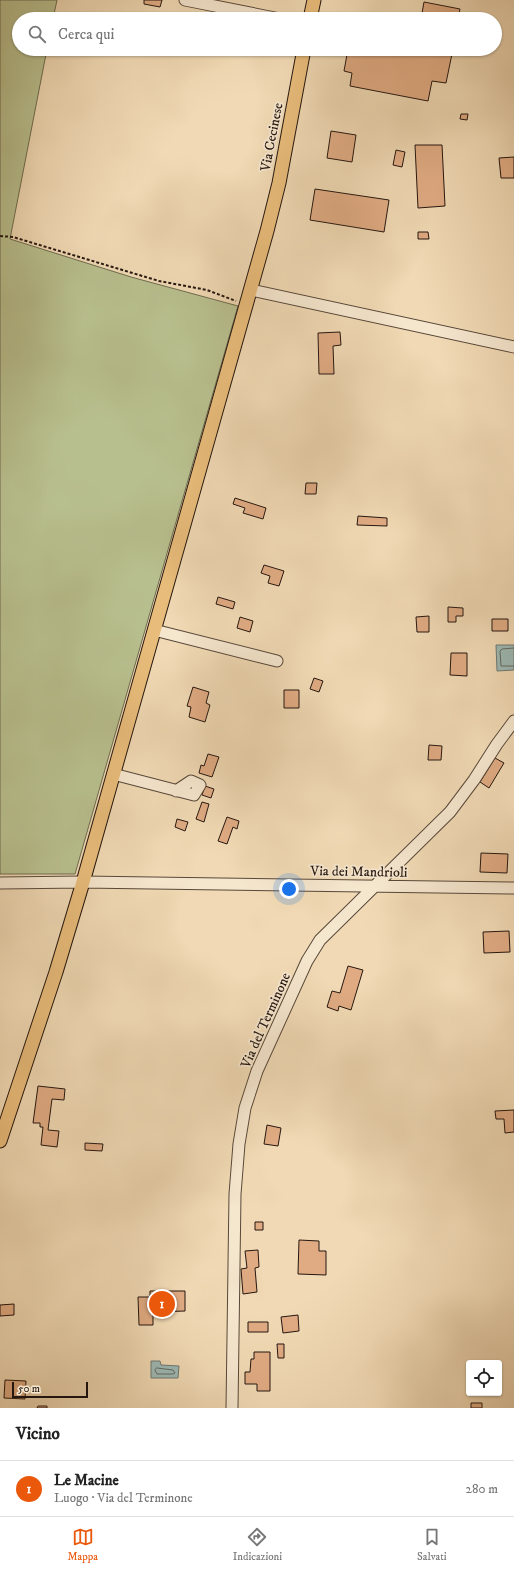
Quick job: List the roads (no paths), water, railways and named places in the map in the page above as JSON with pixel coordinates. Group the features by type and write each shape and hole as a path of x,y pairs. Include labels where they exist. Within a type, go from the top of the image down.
{"main road":[{"path":"311,12 314,0"},
{"name":"Via Cecinese","path":"0,1141 56,972 83,882 251,290 279,183 303,56"}],"street":[{"path":"185,0 245,12"},
{"path":"251,290 514,347"},
{"path":"154,630 277,661"},
{"name":"Via del Terminone","path":"232,1408 235,1194 239,1144 245,1108 257,1071 313,949 320,940 450,812 474,780 514,721"},
{"path":"113,774 176,791"},
{"name":"Via dei Mandrioli","path":"0,883 83,882 514,888"}],"water":[{"path":"496,645 514,645 514,670 497,671"},
{"path":"151,1361 160,1361 161,1365 179,1366 178,1378 151,1378"}],"place":[{"name":"Le Macine","path":"162,1304"}]}
